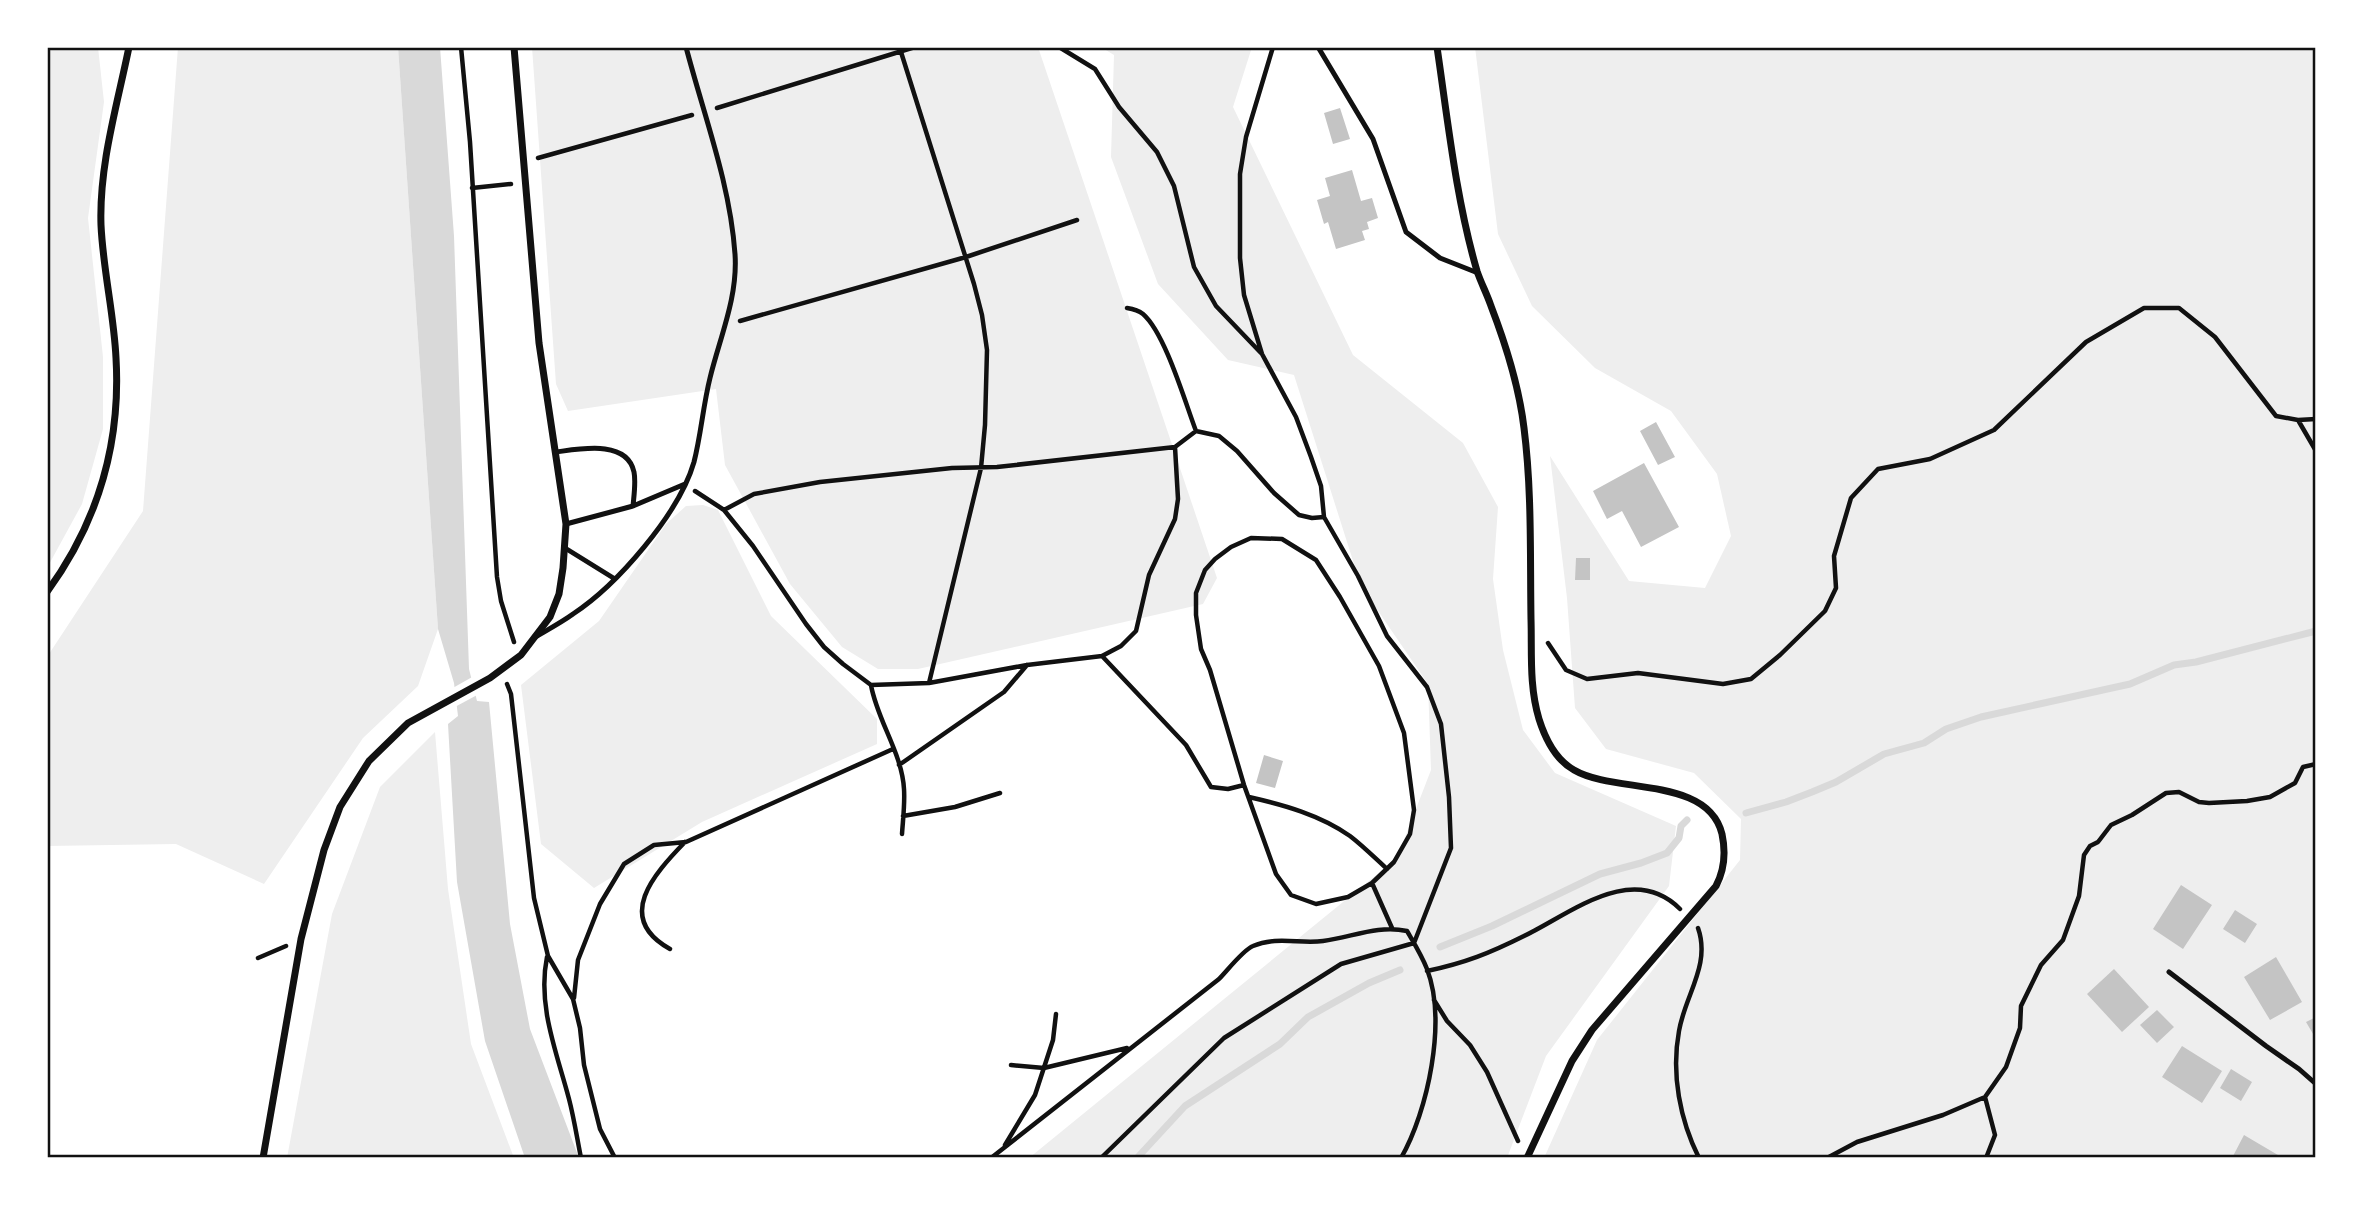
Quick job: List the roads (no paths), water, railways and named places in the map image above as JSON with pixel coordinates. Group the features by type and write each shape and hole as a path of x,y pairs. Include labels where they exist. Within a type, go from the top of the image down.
{"street":[{"path":"47,592 61,574 78,542 106,476 113,444 117,406 116,356 102,226 103,181 109,138 130,47"},
{"path":"262,1158 301,939 324,850 341,807 369,761 408,723 499,672 520,655 550,617 559,594 566,524 539,343 514,47"},
{"path":"1437,47 1463,214 1478,272 1516,380 1524,429 1532,682 1534,700 1546,737 1563,762 1590,777 1677,793 1704,809 1720,828 1724,854 1721,876 1716,886 1592,1030 1572,1061 1527,1158"}],"lane":[{"path":"537,636 575,613 615,579 665,519 685,484 694,461 710,378 734,283 735,258 733,233 718,158 686,47"},
{"path":"1318,47 1373,139 1406,232 1440,258 1478,272"},
{"path":"556,452 608,449 626,458 634,473 634,506"},
{"path":"566,524 634,506 685,484"},
{"path":"565,548 615,579"},
{"path":"2169,972 2316,1084"}],"waterway":[{"path":"1746,813 1812,792 1836,782 1884,754 1924,743 1946,729 1981,717 2130,684 2174,665 2196,662 2316,631"},
{"path":"1440,947 1492,926 1600,874 1667,853 1679,838 1681,826 1687,820"},
{"path":"1137,1158 1185,1106 1280,1044 1308,1017 1369,983 1400,970"}]}
